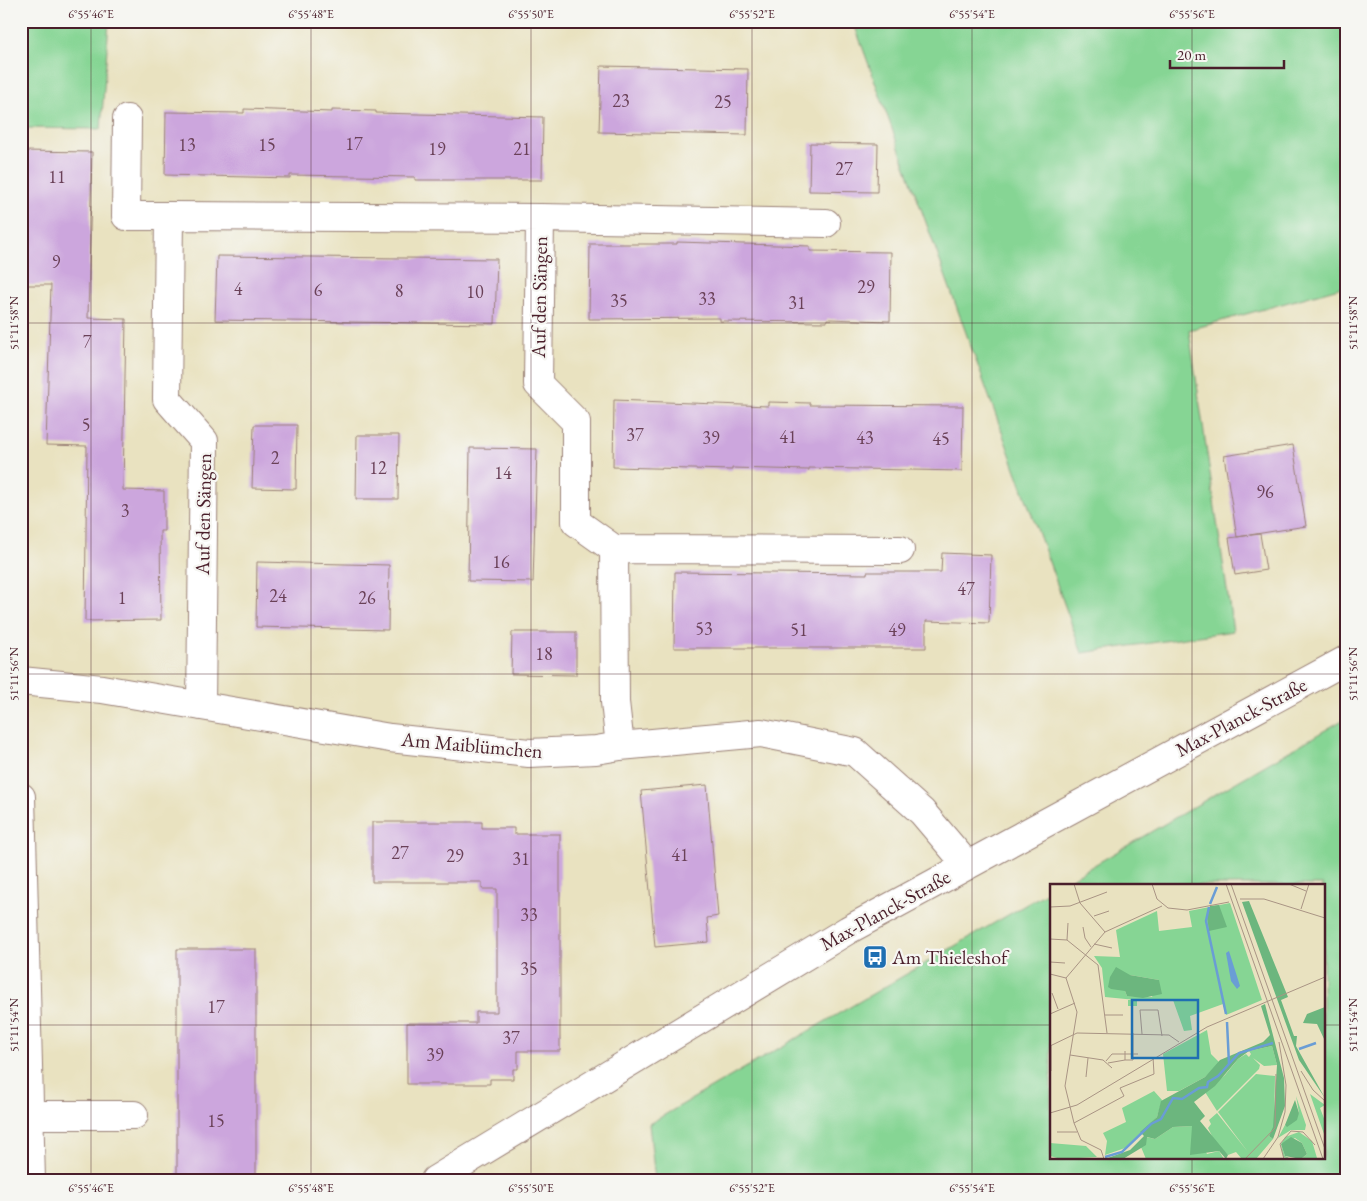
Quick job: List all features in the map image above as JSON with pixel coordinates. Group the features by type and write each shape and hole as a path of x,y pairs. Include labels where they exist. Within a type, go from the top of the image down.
{"street":[{"name":"Auf den Sängen","path":"127,119 126,216 540,218 826,223"},
{"name":"Auf den Sängen","path":"169,216 167,399 204,441 201,706"},
{"name":"Auf den Sängen","path":"540,218 538,384 576,422 576,522 614,549"},
{"path":"620,746 615,702 614,549 900,550"},
{"name":"Max-Planck-Straße","path":"435,1180 848,930 1346,660"},
{"name":"Am Maiblümchen","path":"21,681 102,688 390,738 529,753 596,750 620,746 761,733 855,752 922,812 966,865"},
{"path":"21,796 25,1115 31,1180"},
{"path":"25,1115 134,1115"}],"green space":[{"path":"21,21 109,21 101,129 21,128"},
{"path":"853,21 1346,21 1346,286 1189,330 1233,631 1082,653"},
{"path":"1346,718 1346,1180 655,1180 649,1124 1050,891 1050,1158 1324,1158 1324,884 1062,884"}],"building":[{"path":"601,66 748,69 747,135 599,132"},
{"path":"244,109 332,112 332,110 376,111 376,113 543,117 542,180 415,180 415,177 290,175 290,178 165,175 166,112 244,113"},
{"path":"810,143 878,144 877,192 809,191"},
{"path":"23,151 92,152 88,318 126,319 123,490 164,491 164,531 160,531 161,620 85,621 87,446 46,445 51,285 22,285"},
{"path":"677,242 810,246 810,251 891,252 890,321 827,319 827,322 720,321 720,318 589,319 590,244 677,244"},
{"path":"217,256 497,259 495,324 215,320"},
{"path":"614,400 768,406 768,402 810,403 810,405 963,406 962,471 809,468 809,470 732,468 732,470 613,467"},
{"path":"254,425 297,425 296,489 252,488"},
{"path":"357,435 399,435 398,499 356,499"},
{"path":"1293,445 1306,526 1237,537 1224,456"},
{"path":"470,448 537,449 533,582 468,581"},
{"path":"1260,534 1266,570 1235,575 1229,538"},
{"path":"942,553 991,555 989,623 926,621 926,648 674,648 675,572 867,574 867,572 941,572"},
{"path":"257,562 389,565 388,630 256,627"},
{"path":"512,632 576,632 576,675 511,674"},
{"path":"707,785 718,916 707,918 709,942 655,947 641,791"},
{"path":"372,822 482,822 482,828 514,828 514,834 560,834 560,1051 518,1051 518,1069 513,1069 513,1079 490,1079 490,1084 407,1084 407,1023 476,1023 476,1012 497,1012 497,889 482,889 482,882 372,882"},
{"path":"177,949 256,949 256,1176 177,1176"}],"place":[{"name":"Am Thieleshof","path":"875,957"}]}
